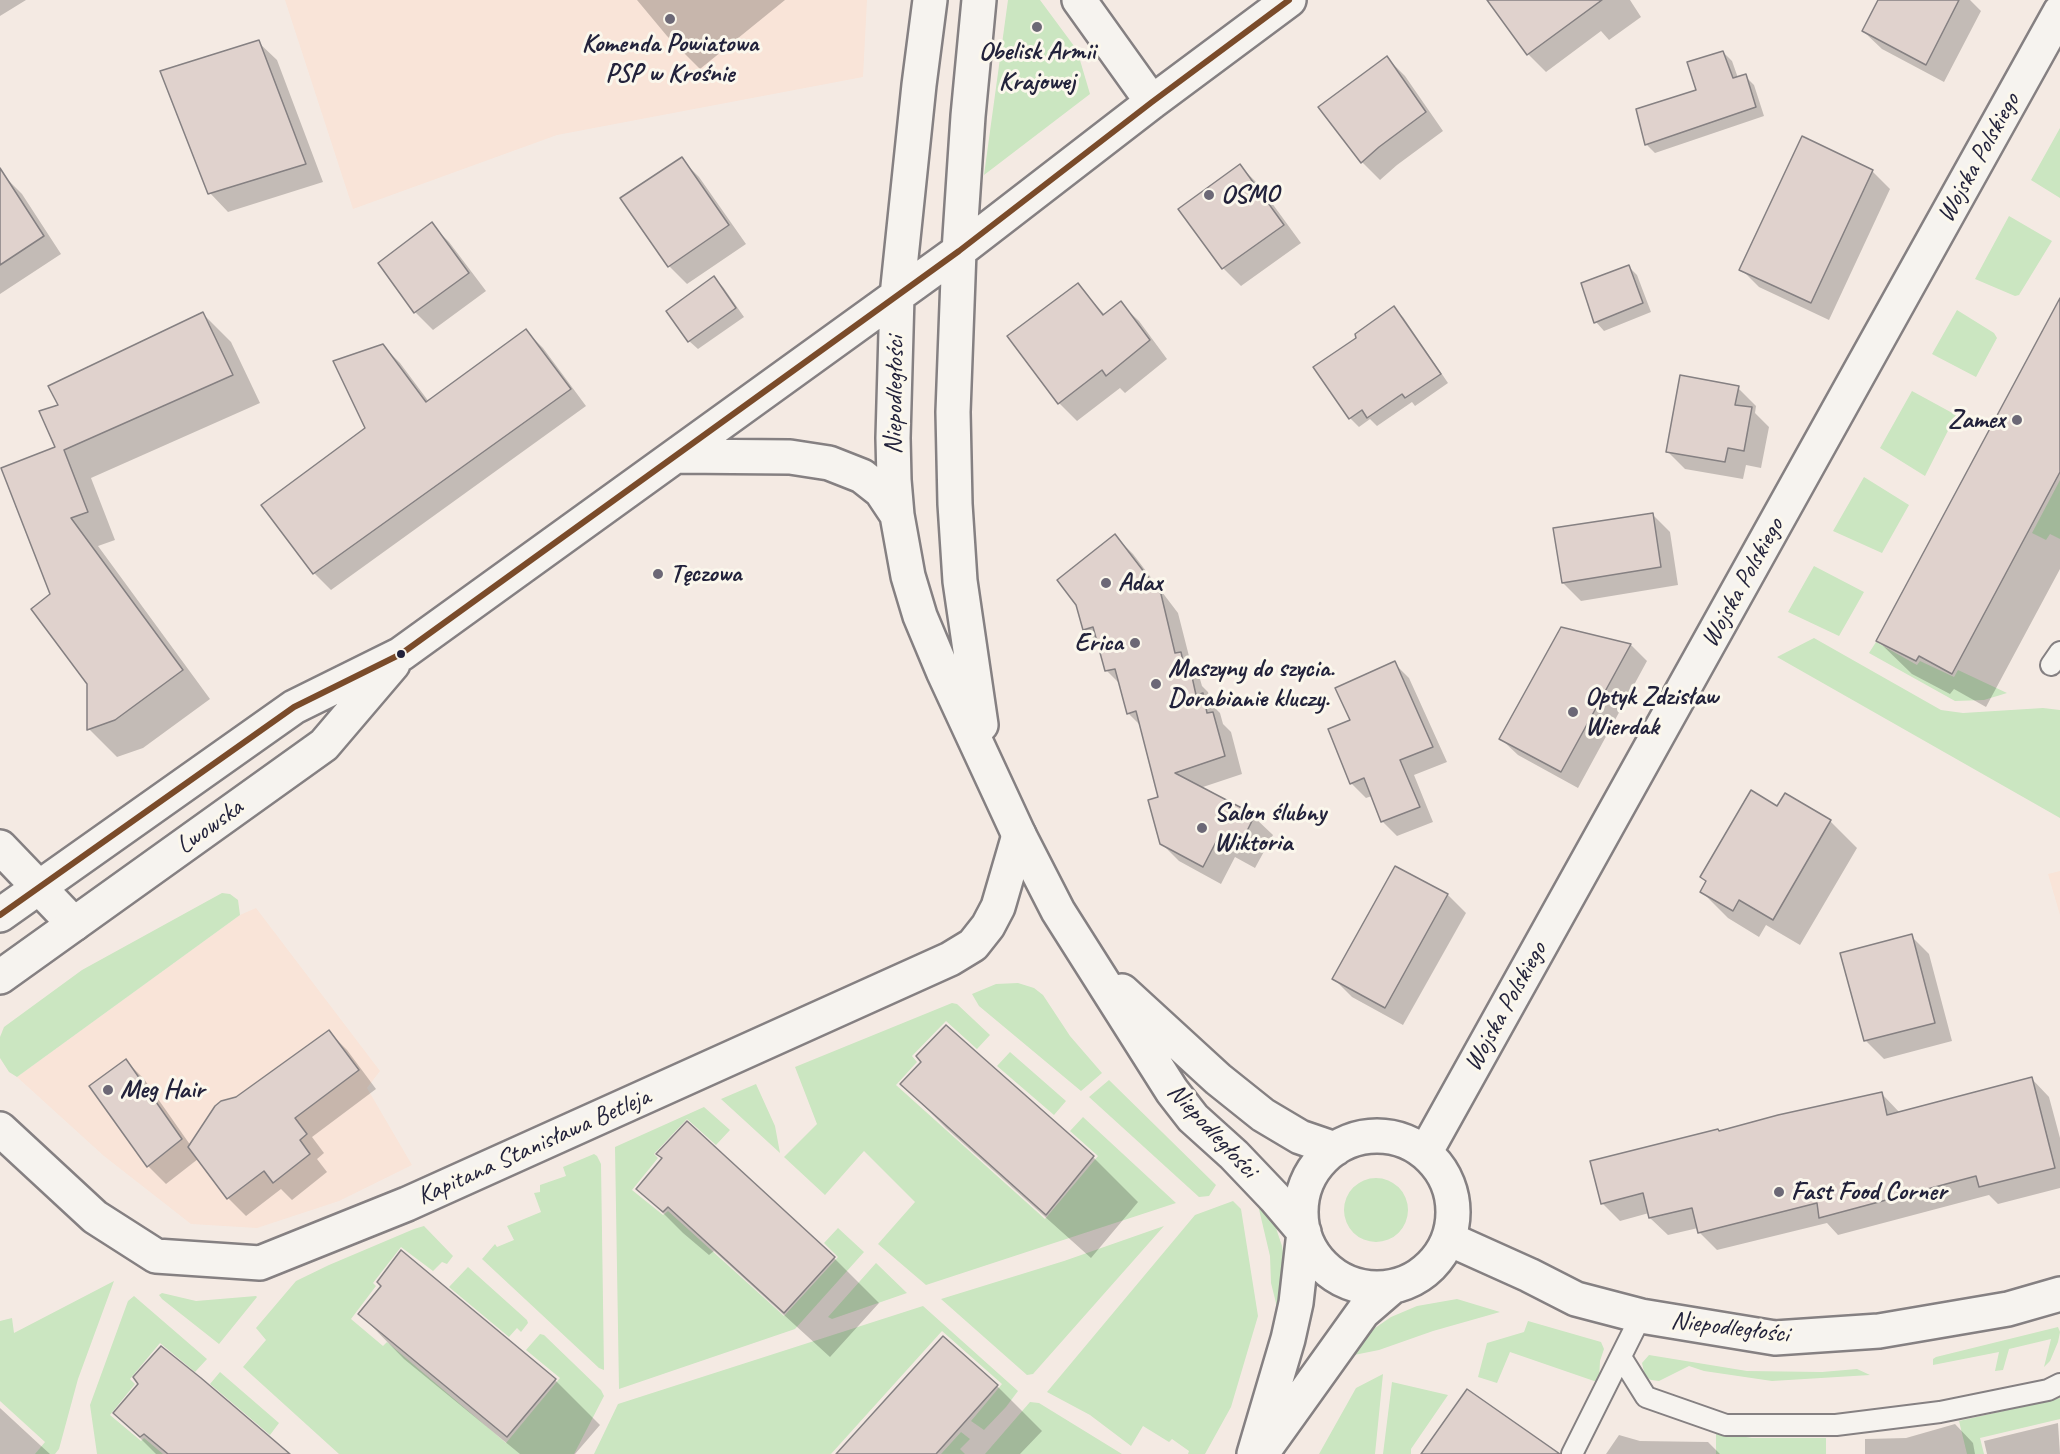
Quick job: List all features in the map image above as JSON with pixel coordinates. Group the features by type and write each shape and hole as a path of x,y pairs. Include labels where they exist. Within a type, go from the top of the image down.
{"main road":[{"name":"Niepodległości","path":"930,0 897,296 893,438 897,516 908,576 920,616 1019,835 1058,911 1172,1091 1193,1118 1242,1164 1304,1232"},
{"name":"Niepodległości","path":"980,0 968,116 959,251 953,412 960,581 976,702 992,774"},
{"path":"1079,0 1152,102"},
{"name":"Lwowska","path":"0,915 294,707 401,654 959,251 1289,0"},
{"name":"Wojska Polskiego","path":"1425,1153 2060,12"},
{"path":"676,456 790,458 829,463 862,476 881,490 897,516"},
{"name":"Lwowska","path":"0,977 324,745 401,654"},
{"name":"Kapitana Stanisława Betleja","path":"0,1129 95,1217 156,1256 260,1263 407,1204 950,959 973,945 988,926 998,907 1019,835"},
{"path":"0,847 74,924"},
{"name":"Niepodległości","path":"1090,962 1218,1079 1263,1115 1300,1137 1335,1149"},
{"path":"1381,1136 1405,1141 1425,1153 1441,1171 1451,1192 1454,1216 1449,1239 1438,1258 1422,1274 1403,1285 1381,1289 1359,1286 1339,1278 1323,1266 1311,1250 1304,1232 1301,1214 1303,1195 1310,1176 1321,1161 1335,1149 1358,1139 1381,1136"},
{"path":"1254,1454 1288,1339 1296,1303 1304,1232"},
{"name":"Niepodległości","path":"1449,1239 1576,1299 1641,1316 1775,1338 1879,1331 2008,1309 2060,1294"},
{"path":"1261,1454 1363,1312 1392,1287"}],"lane":[{"path":"1572,1454 1641,1316"},
{"path":"1621,1357 1646,1397 1726,1425 1836,1425 1940,1412 2048,1390 2060,1384"}],"shaded area":[{"path":"285,0 867,0 863,77 557,135 353,209"},
{"path":"2060,871 2060,915 2048,874"},
{"path":"256,908 380,1071 367,1088 412,1165 339,1201 257,1228 191,1224 104,1156 17,1077 240,915"}],"green space":[{"path":"1008,0 1040,0 1077,50 1090,94 984,175"},
{"path":"2060,128 2060,198 2031,180"},
{"path":"2009,216 2052,241 2019,295 2015,296 1975,279"},
{"path":"1957,310 1994,333 1997,338 1976,377 1932,354"},
{"path":"1912,391 1956,415 1925,476 1880,448"},
{"path":"1864,477 1909,505 1882,553 1833,531"},
{"path":"2060,480 2060,539 2050,534 2046,540 2032,533"},
{"path":"1814,566 1864,592 1839,636 1788,612"},
{"path":"1814,638 1941,710 1963,713 2043,708 2060,710 2060,818 1777,657"},
{"path":"1876,642 1917,665 1920,661 1954,677 1958,670 2007,693 1984,700 1955,701 1869,653"},
{"path":"222,893 230,894 238,900 240,915 17,1077 9,1072 0,1058 0,1037 4,1027 82,970"},
{"path":"1018,983 1034,988 1043,995 1070,1036 1102,1073 1081,1091 979,1006 972,994 996,984"},
{"path":"952,1003 957,1004 990,1035 977,1049 946,1021 912,1056 917,1062 896,1085 1045,1219 1098,1156 1070,1131 1083,1117 1176,1203 926,1285 878,1244 915,1202 864,1151 825,1195 784,1157 817,1124 795,1067"},
{"path":"1010,1052 1066,1101 1054,1115 997,1066"},
{"path":"1109,1080 1216,1185 1209,1196 1199,1197 1089,1097"},
{"path":"756,1084 775,1126 780,1153 721,1099"},
{"path":"704,1107 730,1130 716,1145 687,1119 654,1154 658,1158 632,1190 663,1215 668,1211 784,1316 838,1257 824,1243 838,1228 864,1252 795,1329 619,1389 615,1147"},
{"path":"594,1154 601,1164 604,1370 599,1368 482,1259 495,1244 497,1247 514,1240 507,1226 541,1212 534,1193 540,1192 540,1185 566,1176 563,1167"},
{"path":"1370,1178 1382,1178 1399,1187 1406,1198 1408,1210 1406,1222 1399,1233 1382,1242 1370,1242 1358,1237 1349,1228 1344,1216 1344,1204 1349,1192 1358,1183"},
{"path":"1233,1201 1241,1209 1258,1316 1231,1407 1205,1454 1188,1454 1189,1451 1172,1439 1169,1442 1143,1426 1131,1446 1090,1415 1047,1392 1195,1215"},
{"path":"1258,1205 1268,1214 1282,1246 1285,1267 1277,1307 1271,1283 1270,1256"},
{"path":"424,1226 453,1256 447,1264 442,1262 433,1271 401,1247 373,1283 376,1286 351,1319 383,1346 387,1342 506,1443 560,1378 526,1350 540,1334 544,1335 601,1390 604,1396 574,1454 339,1454 243,1367 266,1340 256,1328 296,1281"},
{"path":"1164,1226 1033,1374 1027,1375 941,1299 1064,1261"},
{"path":"876,1263 907,1293 832,1319 828,1317"},
{"path":"468,1267 527,1320 528,1323 521,1332 517,1328 509,1337 449,1287"},
{"path":"114,1281 78,1379 59,1449 55,1454 35,1454 45,1442 0,1401 0,1321 12,1318 14,1333"},
{"path":"162,1293 196,1301 257,1297 219,1344 162,1299 159,1295"},
{"path":"134,1296 207,1359 195,1372 160,1343 130,1379 135,1384 110,1415 141,1441 144,1438 163,1454 97,1454 90,1405 128,1301"},
{"path":"1457,1299 1500,1312 1433,1331 1379,1350 1349,1356 1375,1328 1391,1317 1417,1306"},
{"path":"923,1306 1018,1391 984,1430 971,1421 1002,1384 942,1331 831,1454 594,1454 618,1404"},
{"path":"1528,1321 1601,1342 1604,1349 1600,1361 1599,1380 1597,1382 1510,1352 1497,1383 1478,1377 1487,1343 1524,1332"},
{"path":"2058,1327 2060,1332 2058,1342 2050,1361 2044,1367 2051,1339 2009,1349 2003,1370 1995,1371 1999,1352 1933,1365 1933,1359 1936,1357"},
{"path":"1649,1355 1747,1371 1822,1372 1857,1369 1870,1375 1772,1381 1704,1371 1689,1366 1659,1381 1645,1376 1642,1363"},
{"path":"220,1372 279,1423 270,1435 210,1384"},
{"path":"1383,1374 1375,1454 1319,1454 1356,1388"},
{"path":"1392,1382 1448,1395 1411,1449 1411,1454 1383,1454"},
{"path":"2060,1398 2060,1419 1980,1438 1984,1454 1967,1454 1959,1421"},
{"path":"1030,1402 1039,1403 1122,1454 985,1454"},
{"path":"961,1432 970,1439 960,1449 965,1454 941,1454"},
{"path":"1716,1432 1752,1438 1826,1438 1826,1454 1716,1454"}],"building":[{"path":"1487,0 1602,0 1527,55"},
{"path":"1878,0 1959,0 1926,65 1862,31"},
{"path":"259,40 306,164 208,194 160,71"},
{"path":"1723,51 1733,78 1746,74 1756,107 1645,145 1636,109 1696,90 1687,62"},
{"path":"1387,56 1426,112 1361,163 1318,107"},
{"path":"1802,136 1873,170 1811,303 1739,270"},
{"path":"682,157 729,225 668,267 620,198"},
{"path":"1240,164 1284,225 1222,269 1178,209"},
{"path":"0,168 44,236 0,265"},
{"path":"432,222 469,273 414,313 378,263"},
{"path":"1629,265 1643,303 1594,323 1581,283"},
{"path":"714,276 736,308 688,342 666,311"},
{"path":"1078,283 1103,315 1121,301 1150,340 1106,376 1102,370 1058,404 1007,336"},
{"path":"2060,298 2060,472 1952,674 1919,656 1916,661 1876,641"},
{"path":"1394,306 1441,374 1405,398 1402,394 1367,418 1362,410 1349,419 1313,367 1356,338 1355,334"},
{"path":"203,312 233,375 64,450 88,512 71,518 183,670 115,720 87,730 87,684 31,609 50,594 1,468 55,447 39,411 58,405 48,386"},
{"path":"526,329 571,389 313,574 261,505 365,428 333,361 383,344 426,402"},
{"path":"1680,375 1739,386 1735,405 1752,407 1744,451 1728,448 1725,462 1666,452"},
{"path":"1653,513 1661,567 1562,583 1553,528"},
{"path":"1115,534 1161,594 1175,653 1181,652 1186,674 1191,672 1196,695 1203,693 1207,713 1213,712 1225,756 1175,773 1255,815 1237,851 1217,840 1203,867 1160,844 1148,800 1158,797 1136,711 1127,714 1115,669 1105,671 1093,627 1083,630 1076,605 1057,580"},
{"path":"1561,627 1631,644 1561,772 1499,739"},
{"path":"1395,661 1433,747 1400,760 1420,807 1381,822 1364,778 1350,784 1328,729 1350,720 1335,688"},
{"path":"1751,790 1777,806 1785,793 1831,820 1773,920 1739,900 1733,911 1700,892 1706,881 1700,877"},
{"path":"1395,866 1448,894 1385,1008 1332,979"},
{"path":"1912,934 1935,1023 1864,1041 1840,953"},
{"path":"946,1025 1094,1156 1046,1215 900,1084 921,1062 916,1056"},
{"path":"329,1030 359,1070 295,1118 307,1134 300,1140 310,1154 273,1183 264,1171 227,1199 188,1147 215,1106 221,1101 236,1097"},
{"path":"126,1059 182,1139 147,1167 89,1086"},
{"path":"2032,1077 2055,1168 1979,1187 1976,1176 1819,1218 1817,1203 1698,1233 1692,1208 1649,1218 1643,1193 1601,1204 1590,1161 1882,1092 1887,1115"},
{"path":"687,1121 835,1257 784,1313 668,1207 663,1212 636,1189 662,1158 656,1154"},
{"path":"401,1250 556,1379 507,1437 358,1314 381,1286 377,1282"},
{"path":"943,1336 998,1385 936,1454 836,1454"},
{"path":"161,1346 290,1454 168,1454 144,1434 140,1437 113,1413 138,1384 133,1377"},
{"path":"1467,1389 1560,1454 1421,1454"}],"transit line":[{"path":"0,915 294,707 401,654 959,251 1289,0"}],"place":[{"name":"Komenda Powiatowa PSP w Krośnie","path":"670,19"},
{"name":"Obelisk Armii Krajowej","path":"1037,27"},
{"name":"OSMO","path":"1209,195"},
{"name":"Zamex","path":"2017,420"},
{"name":"Tęczowa","path":"658,574"},
{"name":"Adax","path":"1106,583"},
{"name":"Erica","path":"1135,643"},
{"name":"Maszyny do szycia. Dorabianie kluczy.","path":"1156,684"},
{"name":"Optyk Zdzisław Wierdak","path":"1573,712"},
{"name":"Salon ślubny Wiktoria","path":"1202,828"},
{"name":"Meg Hair","path":"108,1090"},
{"name":"Fast Food Corner","path":"1779,1192"}]}
